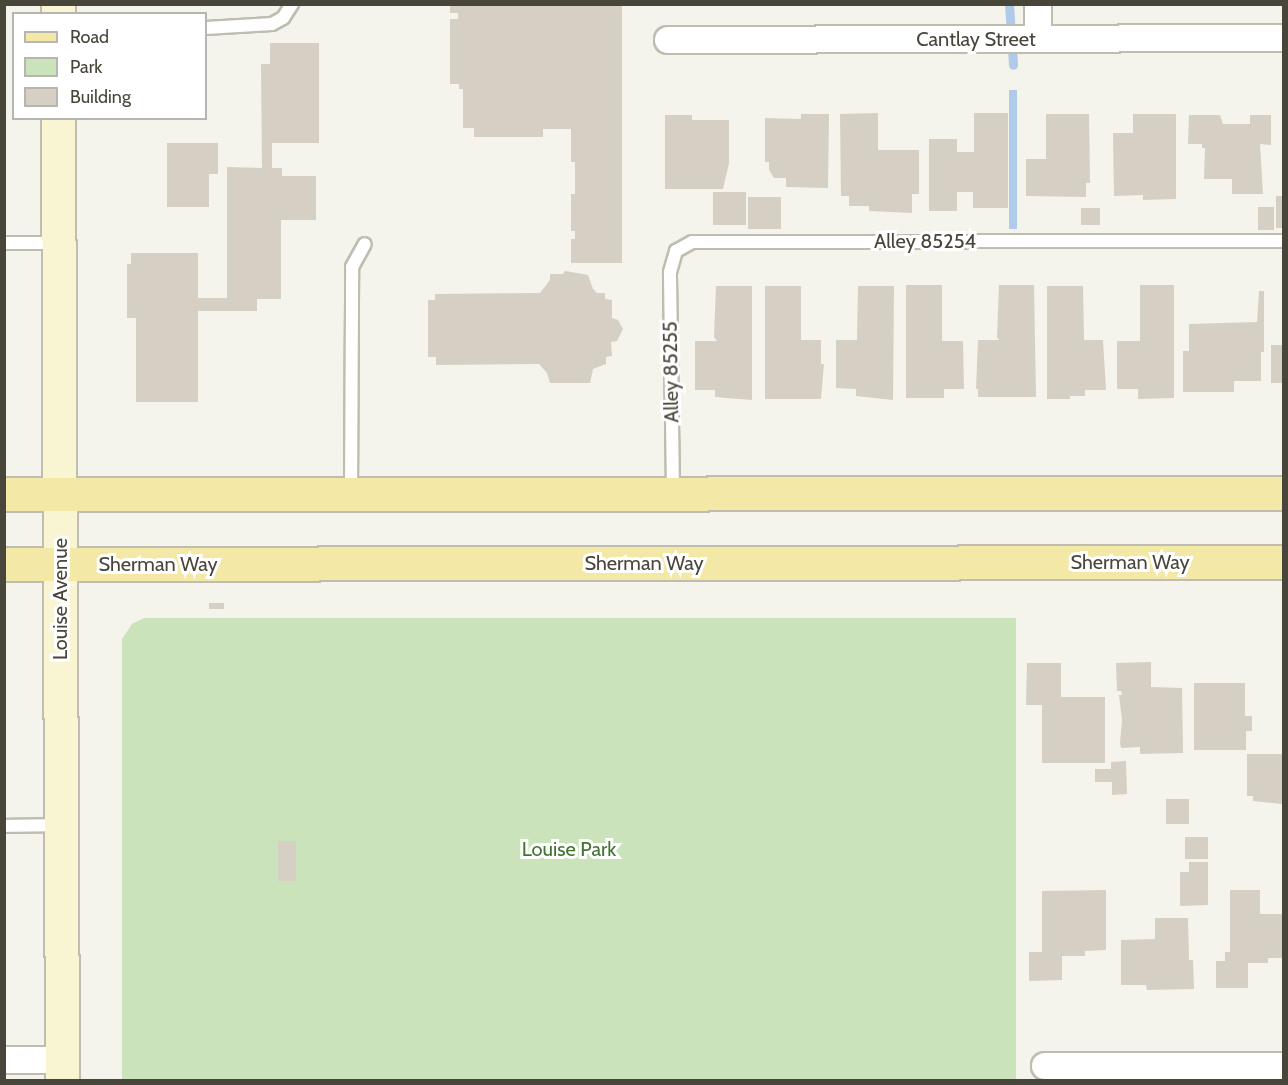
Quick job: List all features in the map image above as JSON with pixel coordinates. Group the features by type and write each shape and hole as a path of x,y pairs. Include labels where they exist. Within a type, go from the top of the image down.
{"main road":[{"name":"Louise Avenue","path":"58,120 62,1070"},
{"path":"4,494 1284,493"},
{"name":"Sherman Way","path":"4,564 1284,562"}],"street":[{"path":"1038,4 1038,39"},
{"name":"Cantlay Street","path":"668,40 1284,38"},
{"path":"4,1060 62,1070"},
{"path":"1045,1066 1284,1066"}],"lane":[{"path":"207,28 272,24 283,18 292,4"},
{"name":"Alley 85254","path":"676,251 693,242 1284,241"},
{"path":"4,243 58,243"},
{"path":"351,494 352,267 365,244"},
{"name":"Alley 85255","path":"673,493 670,272 676,251"},
{"path":"4,826 62,825"}],"green space":[{"name":"Louise Park","path":"144,618 1016,618 1016,1080 122,1080 122,639 132,624"}],"water":[{"path":"1009,90 1017,90 1017,229 1009,229"}],"building":[{"path":"450,4 622,4 622,263 571,263 571,239 575,239 575,231 571,231 571,194 575,194 575,162 571,162 571,129 543,129 543,137 474,137 474,128 463,128 463,89 459,89 459,84 450,84 450,19 458,19 458,13 450,13"},
{"path":"270,43 319,43 319,143 272,143 272,168 282,168 282,176 316,176 316,220 281,220 281,299 257,299 257,311 198,311 198,402 136,402 136,318 127,318 127,264 131,264 131,253 198,253 198,298 227,298 227,167 262,168 261,64 270,64"},
{"path":"878,113 878,150 919,150 919,194 912,194 912,213 869,211 869,206 849,206 849,196 841,196 840,114"},
{"path":"974,113 1008,113 1008,208 973,208 973,192 957,192 957,211 929,211 929,139 957,139 957,152 974,152"},
{"path":"801,114 829,114 828,188 786,187 786,178 774,178 769,170 769,162 765,162 765,118 801,119"},
{"path":"1046,114 1089,114 1090,183 1086,183 1086,197 1026,196 1026,159 1046,159"},
{"path":"1133,114 1176,114 1176,199 1143,200 1143,195 1114,196 1113,133 1133,133"},
{"path":"665,115 692,115 692,120 729,120 729,163 723,189 665,189"},
{"path":"1189,115 1220,115 1223,124 1250,124 1250,115 1271,115 1271,145 1260,144 1263,194 1232,194 1232,179 1204,179 1205,148 1202,148 1202,144 1188,144"},
{"path":"167,143 218,143 218,174 209,174 209,207 167,207"},
{"path":"713,192 746,192 746,225 713,225"},
{"path":"1276,196 1284,196 1284,228 1276,228"},
{"path":"748,197 781,197 781,229 748,229"},
{"path":"1258,207 1274,207 1274,230 1258,230"},
{"path":"1081,208 1100,208 1100,225 1081,225"},
{"path":"565,271 588,275 593,289 597,293 605,293 605,299 612,300 612,318 618,320 623,329 617,341 611,342 612,356 606,357 606,364 593,369 590,383 550,383 547,373 539,364 436,365 436,357 428,357 428,300 435,300 435,294 540,293 550,280 550,274 563,274"},
{"path":"906,285 942,285 942,341 963,341 964,389 944,389 944,398 906,398"},
{"path":"999,285 1034,285 1036,397 978,397 978,389 976,389 978,340 999,340 997,337"},
{"path":"1140,285 1174,285 1174,398 1138,399 1138,389 1117,389 1117,341 1140,341"},
{"path":"716,286 752,286 752,400 715,397 715,390 695,390 695,341 717,341 714,337"},
{"path":"765,286 801,286 801,340 821,340 821,364 824,364 821,399 765,399"},
{"path":"858,286 894,286 893,400 856,396 856,389 836,388 836,340 857,340"},
{"path":"1047,286 1083,286 1084,340 1103,340 1106,390 1085,390 1085,396 1070,396 1070,399 1047,399"},
{"path":"1259,291 1264,291 1264,352 1261,352 1261,381 1234,381 1234,392 1183,392 1183,351 1189,351 1189,324 1257,322"},
{"path":"1271,345 1284,345 1284,383 1271,383"},
{"path":"209,603 224,603 224,609 209,609"},
{"path":"1151,662 1151,687 1182,688 1183,753 1140,754 1140,747 1121,748 1122,720 1119,695 1122,695 1121,691 1117,691 1116,663"},
{"path":"1027,663 1061,663 1061,697 1105,697 1105,763 1042,763 1042,705 1026,705"},
{"path":"1194,683 1245,683 1245,716 1252,716 1252,731 1246,731 1246,750 1194,750"},
{"path":"1247,754 1284,754 1282,804 1253,801 1253,796 1247,796"},
{"path":"1126,761 1127,794 1112,795 1112,782 1095,782 1095,769 1111,769 1111,762"},
{"path":"1166,799 1189,799 1189,824 1166,824"},
{"path":"1185,837 1208,837 1208,859 1185,859"},
{"path":"278,841 296,841 296,881 278,881"},
{"path":"1189,862 1208,862 1208,905 1180,906 1180,872 1189,872"},
{"path":"1106,890 1106,950 1085,951 1085,956 1062,956 1062,980 1029,981 1029,952 1042,952 1042,891"},
{"path":"1230,890 1260,890 1260,914 1284,914 1284,958 1268,958 1268,963 1248,963 1248,988 1216,988 1216,961 1225,961 1225,952 1230,952"},
{"path":"1155,918 1188,918 1189,960 1193,960 1194,989 1147,990 1146,985 1121,985 1121,940 1155,939"}],"waterway":[{"path":"1009,4 1013,65"}]}
